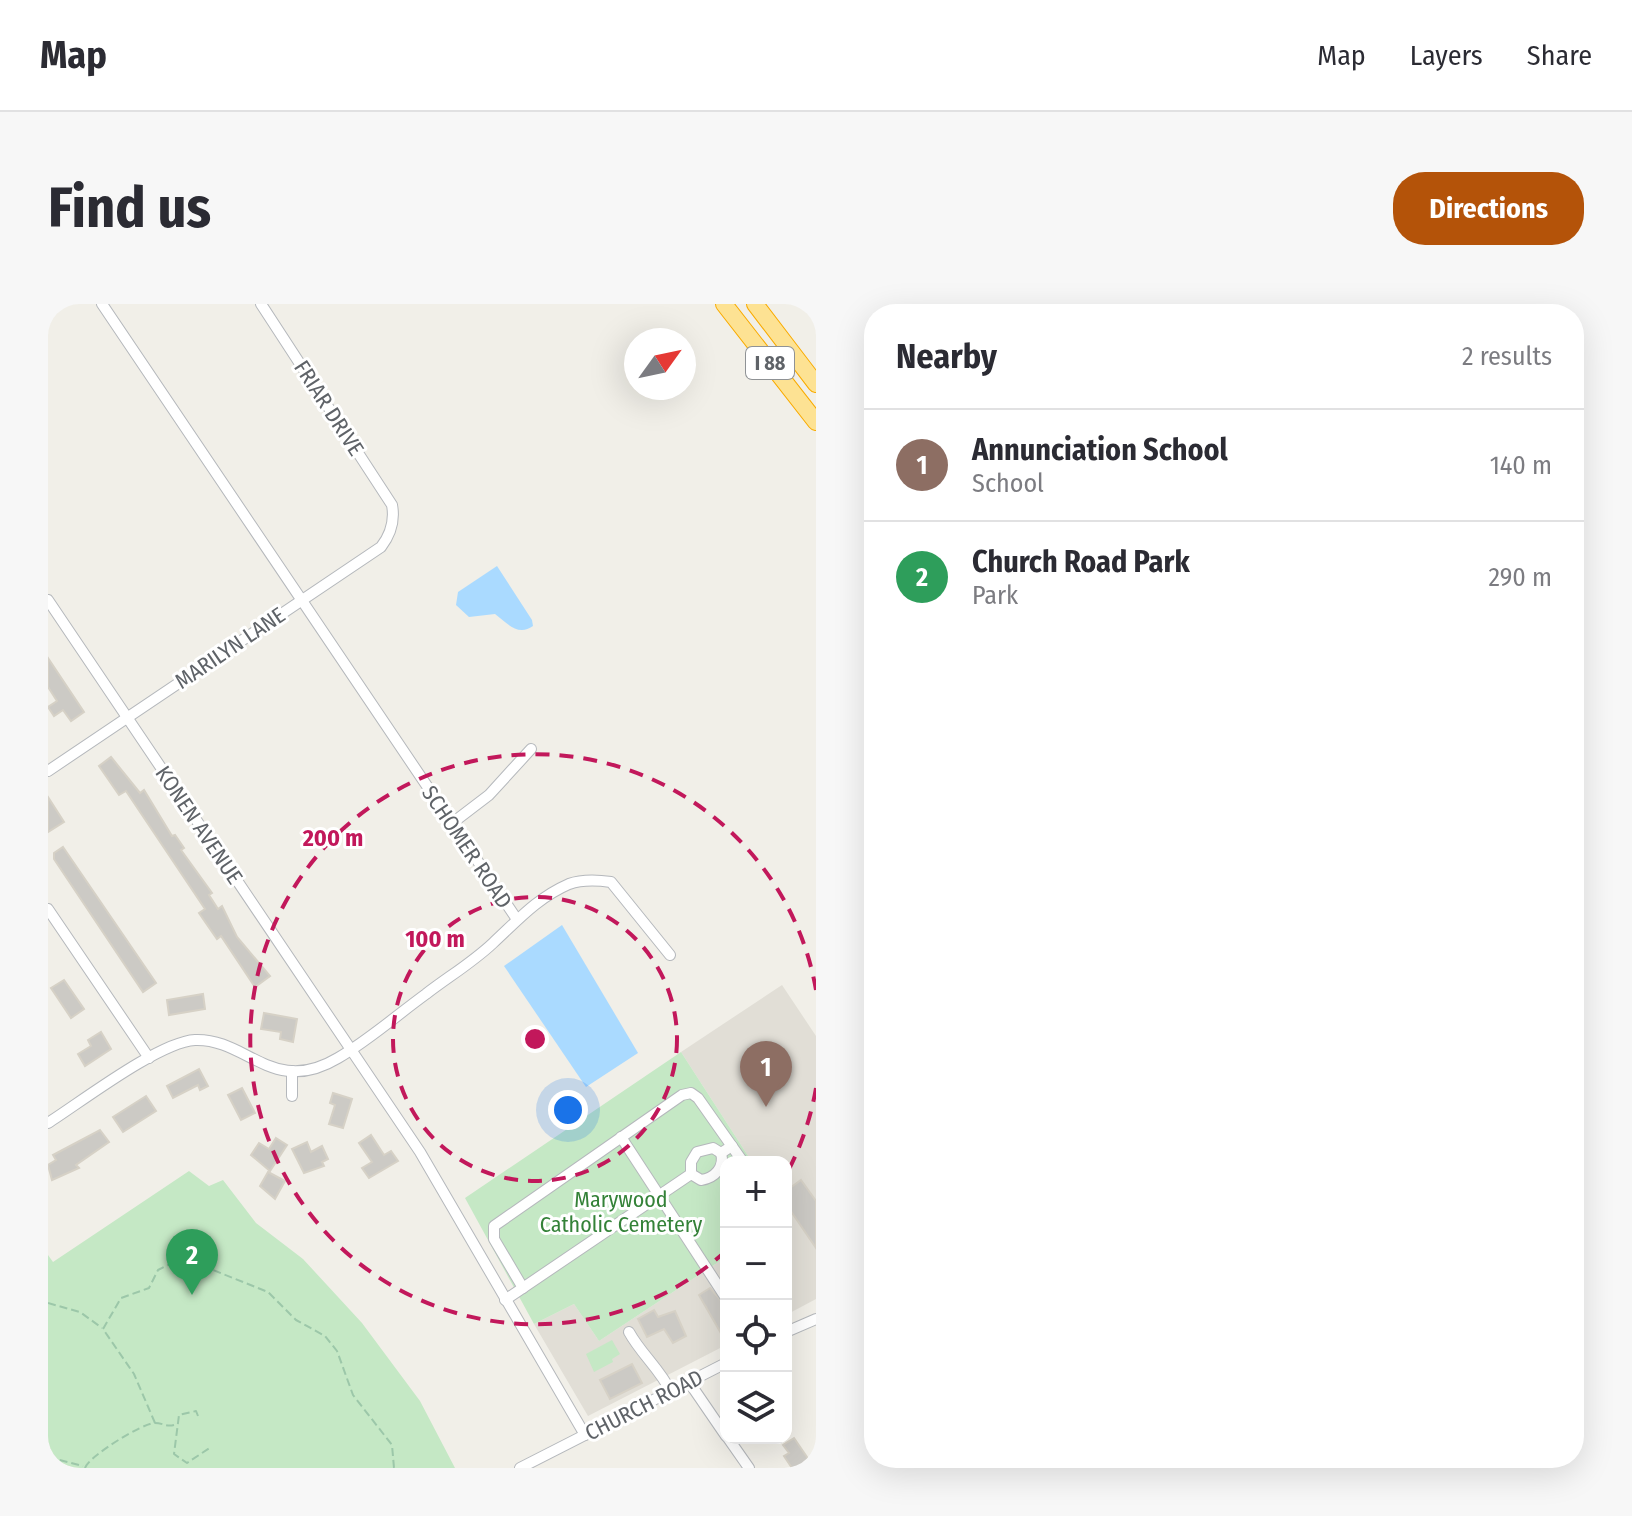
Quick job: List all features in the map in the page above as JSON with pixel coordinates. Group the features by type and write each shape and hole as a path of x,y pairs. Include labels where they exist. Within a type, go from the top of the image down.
{"highway":[{"name":"I 88","path":"724,304 816,422"},
{"name":"I 88","path":"755,304 816,384"}],"street":[{"name":"SCHOMER ROAD","path":"102,304 516,918 493,943 351,1050 319,1067 292,1071"},
{"name":"FRIAR DRIVE","path":"261,304 382,489 393,513"},
{"name":"MARILYN LANE","path":"48,771 381,547 392,526 393,513"},
{"name":"KONEN AVENUE","path":"48,600 351,1050"},
{"path":"451,824 489,795 531,749"},
{"path":"516,918 572,883 611,882 670,955"},
{"path":"48,909 149,1058"},
{"path":"48,1123 169,1046 198,1040 222,1046 260,1064 292,1071 292,1096"},
{"path":"351,1050 420,1152 585,1435"},
{"path":"523,1288 494,1239 494,1226 621,1137 691,1093 739,1156"},
{"path":"621,1137 720,1289"},
{"path":"721,1153 732,1146"},
{"path":"691,1174 691,1162 697,1152 713,1148 721,1153"},
{"path":"691,1174 701,1180 713,1176 720,1167 721,1153"},
{"path":"505,1300 691,1174"},
{"path":"792,1329 816,1319"},
{"path":"629,1332 643,1357 663,1376 671,1392"},
{"name":"CHURCH ROAD","path":"520,1468 720,1366"},
{"path":"689,1382 720,1427"},
{"path":"732,1444 749,1468"}],"path":[{"path":"103,1329 121,1298 149,1288 158,1270 174,1262 203,1266 268,1292 296,1320 325,1336 337,1351 353,1395 392,1445 394,1468"},
{"path":"48,1303 80,1312 103,1329 134,1374 155,1423 162,1426 176,1424"},
{"path":"185,1462 174,1454 176,1424 179,1415 186,1411 196,1411 198,1416"},
{"path":"48,1457 85,1467 97,1453 155,1423"},
{"path":"185,1462 211,1447"},
{"path":"184,1468 185,1462"}],"shaded area":[{"path":"782,985 816,1036 816,1299 792,1312 792,1156 748,1156 681,1052"},
{"path":"720,1261 720,1348 588,1416 534,1324 574,1304 599,1341"}],"green space":[{"name":"Marywood Catholic Cemetery","path":"681,1052 748,1156 720,1156 720,1261 599,1341 574,1304 534,1324 465,1198"},
{"path":"189,1171 209,1186 223,1180 256,1223 303,1259 362,1323 420,1401 455,1468 48,1468 48,1255 53,1262"},
{"path":"612,1340 620,1354 612,1359 613,1362 594,1372 586,1354"}],"water":[{"path":"497,566 532,620 533,626 528,629 513,628 495,614 469,617 456,605 458,592"},
{"path":"562,925 638,1053 586,1087 504,966"}],"building":[{"path":"48,658 84,712 71,721 63,710 54,716 48,707 57,701 48,687"},
{"path":"111,757 140,793 144,790 212,893 209,895 218,909 222,906 237,937 270,976 255,987 221,936 217,939 199,913 205,909 126,791 119,795 99,766"},
{"path":"48,797 64,822 48,832"},
{"path":"63,847 156,983 143,992 54,859 54,853"},
{"path":"64,980 84,1009 71,1018 51,988"},
{"path":"203,994 205,1009 169,1015 167,1000"},
{"path":"264,1013 297,1019 293,1042 280,1039 281,1032 261,1029"},
{"path":"101,1032 111,1049 85,1066 78,1054 91,1046 88,1040"},
{"path":"199,1069 208,1086 200,1090 198,1085 173,1098 167,1086"},
{"path":"242,1088 255,1113 241,1120 228,1095"},
{"path":"333,1093 352,1099 343,1128 329,1124 335,1105 330,1103"},
{"path":"146,1096 156,1111 123,1132 113,1117"},
{"path":"100,1130 109,1142 76,1165 79,1168 52,1180 48,1165 56,1160 53,1155"},
{"path":"371,1135 384,1155 391,1151 398,1161 369,1178 362,1168 372,1162 359,1143"},
{"path":"276,1138 287,1145 270,1171 251,1155 259,1143 269,1149"},
{"path":"307,1142 311,1152 322,1146 328,1159 322,1162 324,1166 304,1173 292,1149"},
{"path":"268,1172 285,1181 275,1199 260,1186"},
{"path":"801,1180 816,1201 816,1248 792,1213 792,1187"},
{"path":"710,1288 720,1299 720,1332 699,1295"},
{"path":"654,1310 658,1317 675,1311 686,1336 673,1343 664,1329 647,1337 638,1319"},
{"path":"632,1364 642,1383 610,1399 600,1380"},
{"path":"792,1439 809,1460 798,1468 792,1468 784,1456 789,1453 783,1445 792,1444"}],"place":[{"name":"Annunciation School","path":"766,1107"},
{"name":"Church Road Park","path":"192,1295"}]}
